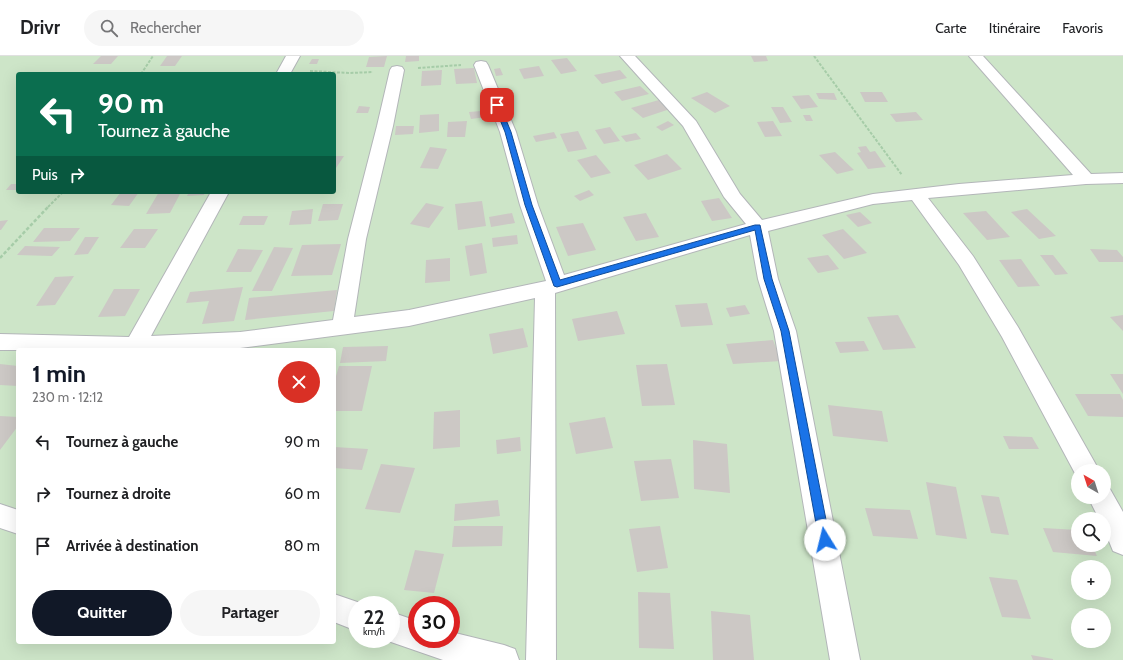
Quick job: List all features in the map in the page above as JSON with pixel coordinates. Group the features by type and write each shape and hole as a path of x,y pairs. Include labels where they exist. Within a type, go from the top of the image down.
{"street":[{"path":"284,72 293,56"},
{"path":"627,56 690,124 733,197 758,227 768,279 785,331 793,368 820,511 845,660"},
{"path":"976,56 1094,178 1123,192"},
{"path":"486,59 529,205 551,287 541,660"},
{"path":"342,326 357,239 397,70"},
{"path":"0,342 133,348 240,340 409,318 492,302 551,287 758,227 873,200 959,189 1094,178 1123,178"},
{"path":"133,348 219,194"},
{"path":"917,195 966,261 1010,333 1082,464"},
{"path":"1104,504 1116,525 1123,542"},
{"path":"0,516 16,521"},
{"path":"336,609 348,613"},
{"path":"454,648 504,660"}],"path":[{"path":"142,72 153,56"},
{"path":"814,56 917,195"},
{"path":"0,258 61,194"}],"green space":[{"path":"0,56 1123,56 1123,660 0,660"}],"building":[{"path":"101,56 118,56 111,64 93,64"},
{"path":"167,56 182,56 175,66 160,66"},
{"path":"387,56 384,67 366,67 369,57"},
{"path":"406,56 419,56 419,61 405,62"},
{"path":"751,56 766,56 768,61 754,62"},
{"path":"567,58 577,71 561,74 551,60"},
{"path":"312,59 319,59 317,64 309,64"},
{"path":"539,66 544,76 524,79 519,69"},
{"path":"474,68 477,83 456,84 454,69"},
{"path":"500,68 503,75 496,76 494,69"},
{"path":"442,70 441,85 421,86 422,71"},
{"path":"620,70 627,78 602,84 594,75"},
{"path":"640,86 649,94 622,101 614,92"},
{"path":"707,92 730,106 715,113 691,98"},
{"path":"860,92 882,92 888,102 865,102"},
{"path":"816,93 834,93 837,100 819,99"},
{"path":"809,95 818,107 801,109 792,96"},
{"path":"659,100 670,109 643,118 631,108"},
{"path":"359,106 370,107 368,113 356,113"},
{"path":"771,107 783,107 792,122 780,123"},
{"path":"493,110 494,116 471,119 469,112"},
{"path":"916,112 923,120 896,122 890,114"},
{"path":"439,114 439,131 419,133 420,115"},
{"path":"803,115 810,115 813,121 806,121"},
{"path":"467,121 465,137 447,137 448,122"},
{"path":"668,121 674,125 662,131 656,127"},
{"path":"773,121 782,136 765,137 757,122"},
{"path":"396,126 414,126 413,134 395,135"},
{"path":"610,127 620,141 604,144 595,130"},
{"path":"578,131 587,149 568,152 560,134"},
{"path":"554,132 557,138 536,142 533,136"},
{"path":"636,133 641,139 626,142 621,136"},
{"path":"866,146 870,152 875,151 886,167 868,169 857,153 861,152 858,147"},
{"path":"430,147 447,149 438,169 420,168"},
{"path":"835,152 854,170 837,174 819,155"},
{"path":"667,154 682,169 648,180 634,165"},
{"path":"596,155 611,173 591,178 577,160"},
{"path":"336,156 344,156 336,168"},
{"path":"11,184 16,184 16,190 6,190"},
{"path":"589,190 594,195 580,201 574,196"},
{"path":"119,194 138,194 129,206 111,205"},
{"path":"158,194 180,194 170,213 146,214"},
{"path":"188,194 204,194 204,195 187,196"},
{"path":"719,198 732,218 712,221 701,201"},
{"path":"482,201 486,226 458,230 455,204"},
{"path":"426,203 444,207 429,228 410,224"},
{"path":"323,204 343,204 338,220 318,221"},
{"path":"313,209 311,224 289,225 292,211"},
{"path":"1027,209 1056,236 1039,239 1011,212"},
{"path":"986,211 1010,237 987,240 963,213"},
{"path":"860,212 872,223 858,227 846,215"},
{"path":"512,213 515,223 491,227 489,217"},
{"path":"646,213 659,237 636,241 623,217"},
{"path":"243,216 268,216 264,225 239,225"},
{"path":"8,220 1,230 0,230 0,221"},
{"path":"583,223 596,250 568,256 556,227"},
{"path":"44,228 80,228 70,241 33,242"},
{"path":"134,229 158,229 145,248 120,248"},
{"path":"843,229 867,253 844,259 822,235"},
{"path":"517,235 518,244 493,247 492,238"},
{"path":"85,237 99,237 88,254 74,255"},
{"path":"482,243 487,273 470,276 465,246"},
{"path":"341,244 332,275 291,276 302,245"},
{"path":"25,246 60,247 52,256 17,255"},
{"path":"274,247 293,248 272,291 252,291"},
{"path":"238,249 263,250 251,272 226,272"},
{"path":"1090,249 1117,250 1123,257 1123,262 1099,262"},
{"path":"828,255 839,269 818,273 807,258"},
{"path":"1040,255 1053,255 1068,274 1055,275"},
{"path":"450,258 450,281 425,283 426,260"},
{"path":"1021,259 1040,286 1018,287 999,260"},
{"path":"74,276 55,305 36,306 55,277"},
{"path":"243,287 234,321 202,324 209,301 186,303 190,292"},
{"path":"114,289 140,289 125,316 98,317"},
{"path":"337,290 334,311 245,320 249,298"},
{"path":"707,303 713,325 681,327 675,305"},
{"path":"745,305 750,314 730,317 726,308"},
{"path":"617,311 625,334 578,341 572,319"},
{"path":"898,315 916,348 883,350 867,317"},
{"path":"1123,315 1123,331 1110,317"},
{"path":"523,328 528,347 493,354 489,334"},
{"path":"773,340 781,361 733,364 726,344"},
{"path":"864,341 869,351 840,353 835,342"},
{"path":"388,346 386,361 340,363 343,347"},
{"path":"0,364 16,366 16,386 0,385"},
{"path":"667,364 675,405 642,406 636,365"},
{"path":"339,366 372,366 362,411 336,411 336,376"},
{"path":"1110,374 1123,374 1123,394"},
{"path":"1075,394 1120,394 1123,400 1123,417 1088,416"},
{"path":"828,405 882,411 888,442 833,436"},
{"path":"460,410 460,447 433,449 434,412"},
{"path":"0,416 16,417 16,429 0,450"},
{"path":"605,417 613,448 576,454 569,423"},
{"path":"1003,436 1032,437 1039,449 1009,449"},
{"path":"520,437 521,451 497,454 496,440"},
{"path":"693,440 727,444 730,493 694,489"},
{"path":"336,447 368,449 362,470 336,468"},
{"path":"671,459 679,498 641,501 634,461"},
{"path":"381,464 415,468 400,513 365,509"},
{"path":"926,482 956,487 967,539 936,535"},
{"path":"981,495 999,497 1009,535 991,533"},
{"path":"498,500 500,516 454,521 455,504"},
{"path":"865,508 910,510 918,539 873,536"},
{"path":"454,526 503,526 502,546 452,547"},
{"path":"660,526 668,568 637,572 629,529"},
{"path":"1043,528 1071,530 1071,552 1095,552 1097,556 1053,552"},
{"path":"415,550 444,554 434,593 404,590"},
{"path":"989,577 1017,580 1031,619 1002,617"},
{"path":"638,592 670,593 674,649 639,648"},
{"path":"711,611 750,615 754,660 713,660"},
{"path":"1031,655 1053,659 1053,660 1033,660"}],"route":[{"path":"497,105 508,132 529,205 557,284 758,227 768,279 785,331 825,540"}]}
